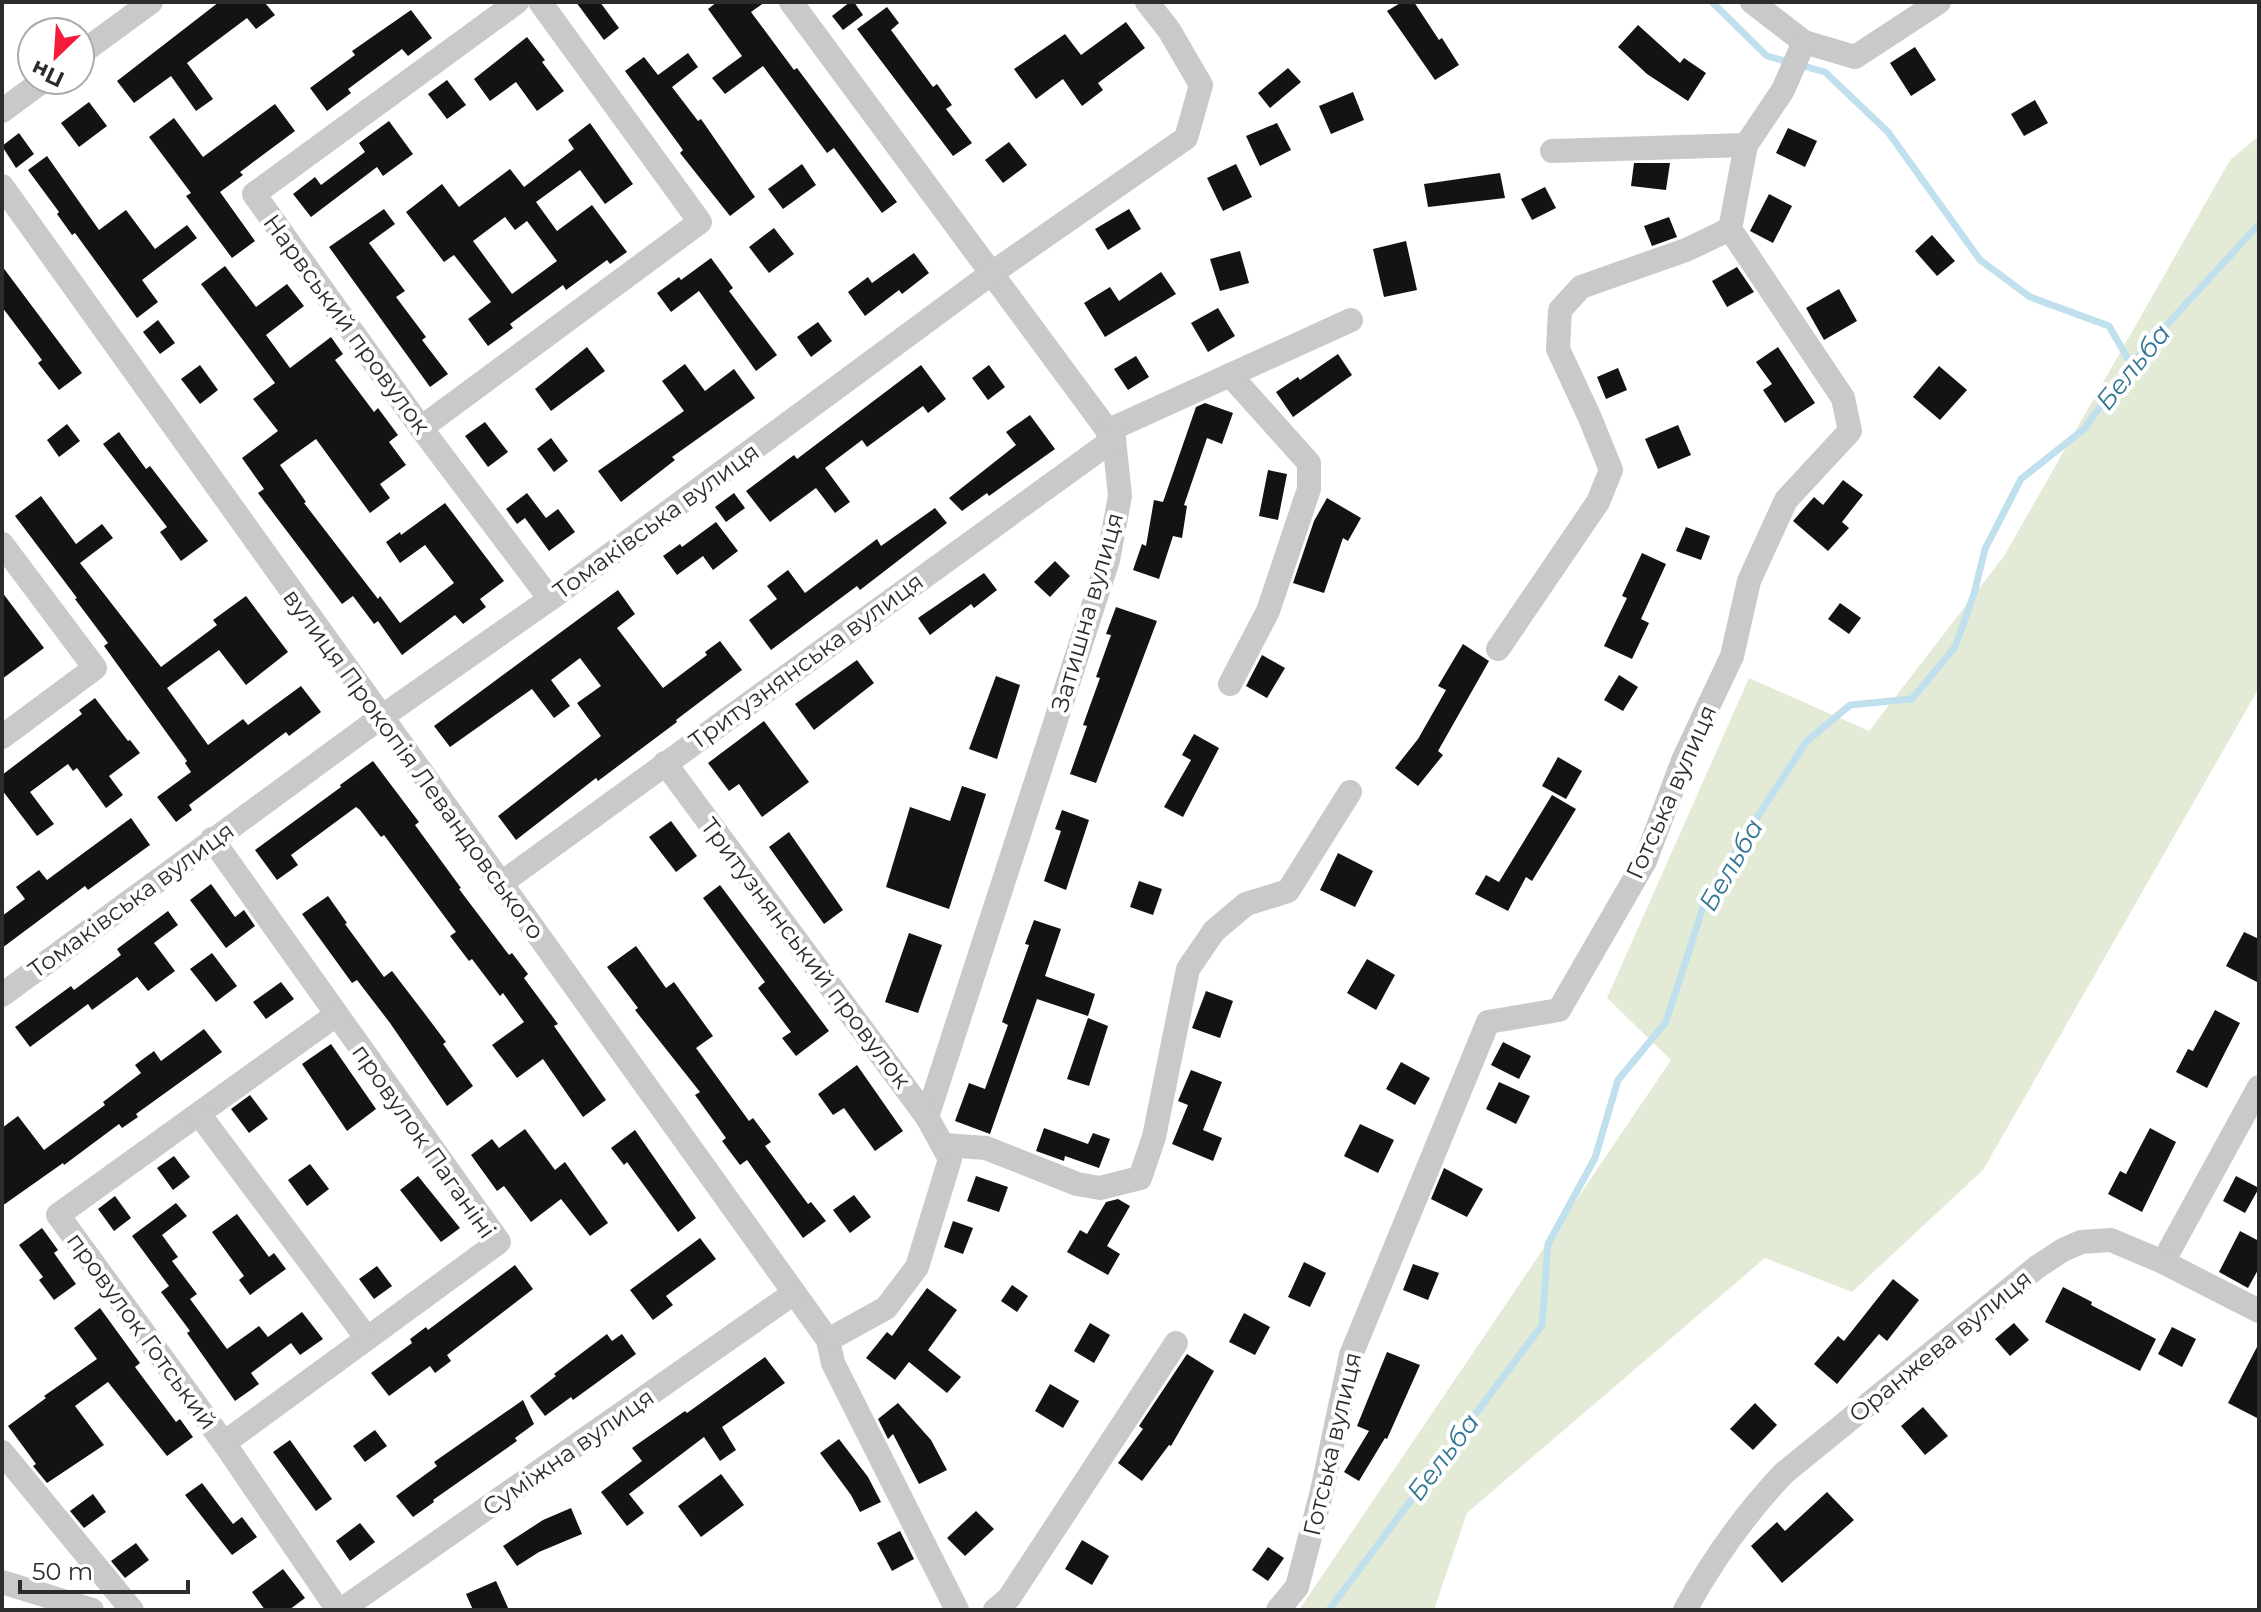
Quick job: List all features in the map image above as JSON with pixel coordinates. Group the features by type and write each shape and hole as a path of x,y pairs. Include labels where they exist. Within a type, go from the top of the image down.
{"street":[{"path":"96,42 151,2"},
{"name":"Нарвський провулок","path":"517,2 254,194 421,428 550,599"},
{"path":"421,428 700,222 540,2"},
{"path":"791,2 1111,435"},
{"name":"Томаківська вулиця","path":"2,995 212,839 550,599 992,273 1186,138 1201,85 1169,30 1147,2"},
{"path":"1752,2 1801,50 1855,57 1939,2"},
{"path":"1498,649 1598,502 1611,470 1558,349 1560,310 1581,287 1686,250 1730,229 1746,145 1783,90 1801,50"},
{"path":"2,111 22,96"},
{"path":"1552,151 1746,145"},
{"name":"вулиця Прокопія Левандовського","path":"2,186 828,1340 833,1363 957,1610"},
{"name":"Готська вулиця","path":"1278,1610 1297,1587 1322,1491 1351,1355 1488,1022 1559,1010 1645,861 1684,758 1732,656 1749,581 1786,500 1850,431 1843,398 1730,229"},
{"name":"Тритузнянська вулиця","path":"500,884 1111,435 1230,375 1351,320"},
{"path":"1230,375 1309,463 1309,489 1268,611 1230,684"},
{"name":"Затишна вулиця","path":"927,1117 1108,560 1120,496 1111,435"},
{"path":"2,544 95,668 2,737"},
{"name":"Тритузнянський провулок","path":"665,763 927,1117 944,1145"},
{"path":"828,1340 886,1308 917,1267 947,1174 950,1159 944,1145 986,1148 1077,1184 1100,1188 1140,1178 1154,1137 1188,969 1214,931 1246,904 1288,891 1350,792"},
{"name":"провулок Паганіні","path":"212,839 499,1242 224,1443"},
{"name":"провулок Готський","path":"336,1015 58,1215 224,1443 340,1610"},
{"path":"2163,1262 2259,1087"},
{"path":"199,1114 366,1337"},
{"name":"Оранжева вулиця","path":"1685,1610 1709,1565 1748,1511 1784,1473 2037,1267 2063,1250 2081,1242 2111,1240 2163,1262 2259,1311"},
{"name":"Суміжна вулиця","path":"340,1610 794,1293"},
{"path":"995,1610 1009,1598 1176,1343"},
{"path":"2,1452 132,1610"},
{"path":"2,1582 92,1610"}],"green space":[{"path":"2259,136 2259,688 1983,1170 1852,1292 1765,1258 1467,1513 1434,1610 1299,1610 1671,1060 1607,998 1749,678 1869,731 2004,556 2230,160"}],"building":[{"path":"219,2 269,2 266,4 275,15 256,29 247,18 187,63 213,99 196,111 171,76 134,103 117,81"},
{"path":"576,2 600,2 619,28 604,40"},
{"path":"717,2 765,2 751,12 897,202 882,213 834,148 827,153 763,66 725,94 712,78 742,56 708,9"},
{"path":"854,2 863,15 843,30 832,16"},
{"path":"1402,2 1414,2 1459,65 1435,80 1387,11"},
{"path":"887,7 899,23 891,30 933,87 937,84 952,105 946,109 972,143 953,156 857,29"},
{"path":"411,10 432,38 408,56 402,49 348,89 351,93 327,111 310,88 355,55 352,51"},
{"path":"1126,22 1145,48 1098,83 1103,90 1082,106 1063,79 1036,99 1014,69 1065,34 1081,55"},
{"path":"1638,25 1680,63 1684,58 1706,73 1688,101 1647,74 1618,47"},
{"path":"527,37 564,91 537,111 516,82 490,101 474,79"},
{"path":"1915,47 1936,80 1911,96 1890,63"},
{"path":"688,53 698,67 672,87 698,121 701,119 755,197 730,216 680,153 683,150 625,71 644,57 658,75"},
{"path":"1288,68 1301,82 1270,108 1258,93"},
{"path":"447,80 466,105 447,119 428,94"},
{"path":"1353,92 1364,120 1331,134 1319,106"},
{"path":"2035,100 2048,123 2024,136 2011,114"},
{"path":"89,102 107,126 79,147 61,123"},
{"path":"275,104 295,131 240,172 243,175 220,192 255,241 232,258 186,196 191,193 149,137 174,118 203,157"},
{"path":"389,121 413,154 383,176 377,167 311,217 293,194 315,177 321,185 365,152 359,143"},
{"path":"590,123 633,184 605,204 580,170 536,202 557,231 592,205 627,252 610,264 607,260 566,290 563,285 510,324 513,328 488,346 468,319 491,302 454,255 444,262 406,212 442,184 459,207 510,169 524,187 574,149 568,140","holes":["505,217 515,230 527,221 557,261 512,294 473,241"]},
{"path":"1277,123 1291,150 1260,166 1246,136"},
{"path":"1788,128 1817,141 1805,167 1776,153"},
{"path":"19,133 34,154 16,168 2,146"},
{"path":"1009,142 1027,165 1003,183 985,160"},
{"path":"47,156 99,230 126,210 155,249 187,225 197,238 142,280 158,302 137,318 75,233 72,235 28,170"},
{"path":"1634,163 1670,163 1666,190 1631,186"},
{"path":"802,164 816,185 783,209 768,189"},
{"path":"1236,164 1252,197 1223,211 1207,178"},
{"path":"1500,173 1505,198 1428,207 1424,184"},
{"path":"1545,187 1556,208 1532,220 1521,199"},
{"path":"1769,194 1792,206 1773,243 1750,231"},
{"path":"384,209 395,224 369,243 405,291 396,297 426,337 422,340 448,374 430,387 329,247"},
{"path":"1129,209 1141,229 1108,250 1095,229"},
{"path":"1669,217 1677,237 1652,246 1644,226"},
{"path":"774,228 794,254 769,273 749,247"},
{"path":"1932,235 1955,261 1937,276 1915,251"},
{"path":"1406,241 1417,290 1384,297 1373,249"},
{"path":"1240,251 1249,283 1220,291 1210,259"},
{"path":"914,253 929,273 902,294 899,290 865,316 848,292 868,277 872,283"},
{"path":"711,258 733,288 729,291 777,355 756,371 699,291 671,312 657,293"},
{"path":"2,266 82,373 59,390 38,363 42,360 2,307"},
{"path":"225,266 256,307 287,284 304,306 266,335 290,368 331,337 343,354 335,360 374,412 378,408 398,435 389,442 406,465 380,484 390,498 370,513 316,439 280,465 304,503 400,623 454,583 425,545 400,563 386,542 400,532 401,535 445,503 504,581 480,599 486,607 463,624 455,615 402,655 378,621 374,624 353,596 342,604 258,493 264,489 242,458 278,431 253,399 275,383 201,284"},
{"path":"1737,267 1754,292 1727,307 1712,281"},
{"path":"1161,272 1176,294 1105,337 1084,303 1110,287 1119,301"},
{"path":"1839,289 1857,321 1824,340 1806,308"},
{"path":"1218,308 1235,336 1208,352 1191,323"},
{"path":"158,320 175,343 160,354 143,332"},
{"path":"818,322 832,341 811,357 797,337"},
{"path":"587,347 605,371 551,411 535,389"},
{"path":"1778,347 1815,403 1785,423 1763,390 1772,384 1756,362"},
{"path":"1338,354 1352,375 1293,417 1276,392"},
{"path":"1136,356 1149,377 1128,390 1114,369"},
{"path":"685,364 705,391 734,369 755,398 672,457 675,460 621,502 598,471 684,411 662,381"},
{"path":"200,365 218,390 200,404 181,379"},
{"path":"921,365 946,399 928,413 923,406 867,447 862,440 825,468 850,502 835,513 816,488 770,522 746,491 794,455 797,459"},
{"path":"989,365 1005,387 988,400 972,378"},
{"path":"1939,366 1967,390 1940,420 1913,397"},
{"path":"1618,368 1627,390 1606,399 1597,377"},
{"path":"1205,403 1233,413 1222,444 1207,438 1184,505 1187,506 1182,538 1173,536 1159,579 1133,570 1142,544 1146,546 1154,500 1163,502 1196,407"},
{"path":"1030,415 1055,449 989,496 987,493 962,511 949,498 1016,445 1006,432"},
{"path":"485,422 508,452 488,467 465,436"},
{"path":"67,424 80,441 59,457 47,440"},
{"path":"1678,425 1691,455 1658,469 1645,439"},
{"path":"119,432 146,469 150,466 208,541 181,561 160,532 167,527 103,444"},
{"path":"551,438 568,461 554,472 537,449"},
{"path":"1268,470 1287,474 1278,520 1259,516"},
{"path":"1843,480 1863,495 1842,522 1849,528 1828,551 1793,521 1814,497 1823,505"},
{"path":"527,493 546,518 558,509 575,532 549,551 525,518 517,524 506,509"},
{"path":"734,493 745,508 726,522 715,507"},
{"path":"41,496 76,544 102,524 113,538 80,563 161,667 217,625 213,620 246,596 288,652 246,685 219,650 167,688 208,745 243,719 248,725 301,686 321,712 289,736 286,732 189,805 192,810 176,822 157,797 191,772 185,763 187,761 104,646 108,643 77,598 15,516"},
{"path":"1327,498 1361,518 1348,541 1343,538 1324,593 1293,583 1314,521"},
{"path":"935,508 947,523 860,590 857,586 771,650 749,620 777,599 767,586 788,570 805,593 877,539 881,546"},
{"path":"716,522 738,551 713,570 703,556 677,575 663,556 680,544 682,547"},
{"path":"1686,527 1710,536 1701,560 1676,551"},
{"path":"1642,553 1666,564 1641,619 1649,623 1632,659 1604,646 1627,598 1622,596"},
{"path":"1055,561 1070,576 1050,597 1034,582"},
{"path":"984,573 997,590 974,608 971,604 930,635 918,618"},
{"path":"618,590 635,614 617,628 663,688 707,655 705,652 720,641 742,670 677,722 598,781 596,778 516,840 498,816 601,736 577,703 601,686 580,658 551,680 570,706 554,718 532,689 450,747 434,726"},
{"path":"2,592 44,648 2,679"},
{"path":"1840,603 1861,618 1849,634 1828,619"},
{"path":"1116,607 1157,621 1096,783 1070,774 1087,726 1083,725 1100,678 1096,677 1111,635 1106,634"},
{"path":"1463,644 1489,661 1438,751 1443,755 1418,786 1395,768 1418,739 1446,690 1438,686"},
{"path":"1262,655 1285,668 1267,698 1246,686"},
{"path":"857,660 874,683 814,730 795,704"},
{"path":"1619,675 1638,687 1623,711 1604,700"},
{"path":"996,676 1020,685 997,759 969,749"},
{"path":"95,698 140,753 109,776 123,795 106,808 77,768 73,771 68,764 30,792 54,824 37,836 2,790 2,775 82,714 79,710"},
{"path":"764,721 809,782 762,817 739,784 729,791 708,763"},
{"path":"1194,734 1219,748 1183,817 1164,807 1191,760 1182,755"},
{"path":"1558,757 1582,771 1566,799 1542,786"},
{"path":"373,761 419,822 415,825 459,889 509,955 512,953 528,974 524,978 558,1024 554,1026 606,1100 583,1117 543,1059 517,1078 492,1045 524,1022 503,993 500,996 472,959 469,961 450,936 456,932 384,835 381,837 360,810 356,807 291,855 298,865 277,880 255,850"},
{"path":"962,786 986,794 949,909 886,887 910,807 950,821"},
{"path":"1552,795 1576,809 1532,881 1526,877 1508,911 1475,894 1486,875 1499,882"},
{"path":"1062,810 1089,820 1066,890 1044,881 1061,831 1055,829"},
{"path":"131,818 150,845 88,890 85,886 2,948 2,916 25,899 16,887 39,870 47,880"},
{"path":"671,821 697,856 676,872 649,837"},
{"path":"789,832 843,910 824,924 769,847"},
{"path":"1338,853 1373,871 1355,907 1320,890"},
{"path":"1139,881 1162,889 1153,915 1130,907"},
{"path":"211,884 235,917 244,910 255,926 226,948 190,900"},
{"path":"720,885 829,1031 796,1056 782,1038 791,1032 758,988 765,982 703,898"},
{"path":"328,896 384,977 392,971 428,1018 473,1086 447,1106 390,1023 357,980 352,983 302,914"},
{"path":"168,911 178,925 154,943 175,971 148,991 137,977 92,1010 88,1004 30,1047 15,1027 71,986 74,990 121,955 117,949"},
{"path":"1034,920 1061,929 1045,976 1095,994 1088,1016 1037,999 990,1134 955,1121 969,1083 985,1089 1008,1025 1002,1022 1029,945 1025,944"},
{"path":"2244,932 2259,939 2259,983 2226,966"},
{"path":"909,933 942,945 918,1013 885,1002"},
{"path":"636,946 666,988 674,982 713,1036 696,1048 749,1121 753,1118 771,1142 765,1146 808,1204 811,1202 826,1221 803,1238 747,1160 740,1165 722,1141 726,1138 695,1095 700,1092 635,1010 638,1008 607,967"},
{"path":"212,953 237,986 216,1002 190,969"},
{"path":"1367,959 1395,975 1376,1010 1347,993"},
{"path":"281,982 294,999 266,1019 253,1002"},
{"path":"1206,991 1233,1001 1220,1038 1192,1028"},
{"path":"2215,1010 2240,1023 2207,1088 2176,1072 2188,1049 2193,1051"},
{"path":"1088,1018 1108,1026 1089,1086 1067,1079"},
{"path":"204,1029 222,1052 136,1114 138,1117 122,1128 119,1124 2,1206 2,1128 18,1116 44,1150 105,1105 103,1102 141,1073 135,1065 154,1051 161,1061"},
{"path":"1503,1042 1531,1056 1519,1079 1491,1065"},
{"path":"331,1044 376,1109 347,1131 302,1064"},
{"path":"1401,1062 1430,1078 1415,1105 1386,1089"},
{"path":"857,1065 903,1131 875,1151 844,1108 833,1115 818,1094"},
{"path":"1191,1070 1222,1082 1203,1130 1222,1138 1213,1161 1172,1144 1188,1105 1178,1101"},
{"path":"1499,1082 1530,1096 1516,1124 1486,1109"},
{"path":"250,1095 268,1119 249,1133 231,1109"},
{"path":"1360,1124 1394,1140 1378,1173 1344,1156"},
{"path":"1044,1128 1088,1144 1093,1133 1110,1139 1099,1168 1065,1156 1064,1161 1036,1151"},
{"path":"2150,1128 2176,1142 2142,1212 2108,1194 2120,1171 2126,1174"},
{"path":"525,1129 555,1170 565,1162 608,1223 590,1236 561,1199 531,1222 504,1186 497,1191 471,1155 492,1139 499,1148"},
{"path":"635,1130 696,1218 678,1232 627,1162 624,1165 611,1148"},
{"path":"174,1156 190,1177 173,1190 157,1168"},
{"path":"310,1164 329,1189 307,1206 288,1180"},
{"path":"1444,1168 1483,1189 1467,1217 1431,1199"},
{"path":"418,1176 460,1228 441,1242 400,1190"},
{"path":"976,1176 1008,1187 999,1212 967,1201"},
{"path":"2236,1176 2259,1188 2245,1213 2223,1201"},
{"path":"854,1195 871,1217 850,1233 833,1210"},
{"path":"115,1196 131,1218 114,1231 98,1209"},
{"path":"1118,1199 1130,1206 1107,1246 1120,1254 1108,1275 1067,1252 1080,1230 1087,1234 1106,1202"},
{"path":"176,1203 187,1216 162,1235 178,1257 172,1261 197,1294 190,1299 227,1349 259,1326 268,1337 302,1312 323,1339 300,1355 291,1343 251,1373 259,1384 235,1401 161,1292 169,1286 132,1236"},
{"path":"237,1214 269,1257 274,1253 286,1269 250,1295 239,1280 244,1276 212,1232"},
{"path":"953,1221 973,1228 963,1254 944,1247"},
{"path":"42,1228 58,1250 54,1253 76,1284 54,1300 39,1280 43,1277 19,1245"},
{"path":"2240,1231 2259,1241 2259,1268 2248,1288 2219,1272"},
{"path":"700,1238 716,1259 666,1296 673,1305 653,1320 630,1290"},
{"path":"1304,1262 1326,1273 1310,1307 1288,1297"},
{"path":"1413,1264 1439,1273 1428,1300 1403,1290"},
{"path":"515,1265 533,1289 447,1355 451,1361 435,1373 430,1366 389,1396 371,1373 412,1343 410,1339 426,1327 428,1330"},
{"path":"377,1266 392,1286 374,1299 359,1279"},
{"path":"1893,1279 1919,1300 1887,1341 1879,1334 1837,1384 1814,1364 1838,1336 1844,1341"},
{"path":"1012,1285 1028,1296 1017,1312 1001,1301"},
{"path":"2063,1287 2156,1339 2140,1371 2045,1322"},
{"path":"927,1288 957,1310 928,1350 961,1377 947,1393 909,1362 895,1380 866,1358 887,1332 892,1336"},
{"path":"100,1308 140,1363 135,1367 176,1422 180,1419 193,1437 167,1456 108,1382 75,1406 104,1445 47,1483 8,1426 97,1359 74,1328"},
{"path":"1244,1313 1270,1327 1255,1355 1229,1342"},
{"path":"1090,1323 1110,1335 1094,1363 1074,1351"},
{"path":"2014,1323 2029,1340 2010,1356 1995,1339"},
{"path":"2172,1327 2196,1339 2182,1367 2158,1354"},
{"path":"607,1334 612,1341 622,1334 636,1354 573,1400 571,1397 545,1416 530,1396"},
{"path":"2259,1343 2259,1419 2228,1403"},
{"path":"1387,1352 1420,1365 1387,1439 1359,1481 1344,1472 1369,1431 1357,1426"},
{"path":"1187,1354 1214,1371 1171,1446 1142,1481 1118,1463 1143,1429 1139,1426"},
{"path":"765,1357 785,1383 722,1427 736,1450 720,1461 704,1437 629,1494 644,1513 627,1526 601,1492 642,1461 632,1448"},
{"path":"1050,1384 1079,1401 1063,1428 1035,1411"},
{"path":"523,1400 534,1424 515,1438 517,1441 413,1517 396,1496 437,1466 434,1462"},
{"path":"898,1403 931,1440 947,1470 919,1484 893,1434 888,1439 878,1419"},
{"path":"1755,1403 1777,1425 1753,1450 1730,1429"},
{"path":"1923,1407 1948,1436 1925,1455 1901,1426"},
{"path":"375,1430 387,1446 365,1462 353,1446"},
{"path":"839,1439 868,1477 881,1502 860,1512 820,1453"},
{"path":"290,1440 332,1499 316,1511 273,1452"},
{"path":"721,1474 744,1505 701,1537 678,1506"},
{"path":"202,1483 233,1524 242,1517 257,1537 232,1555 185,1495"},
{"path":"1827,1492 1854,1520 1782,1583 1751,1546 1777,1522 1785,1531"},
{"path":"93,1494 106,1512 84,1528 70,1511"},
{"path":"571,1508 582,1534 539,1552 517,1566 503,1546 543,1520"},
{"path":"976,1511 994,1529 965,1556 947,1538"},
{"path":"360,1523 375,1542 350,1561 336,1541"},
{"path":"900,1531 914,1559 892,1571 877,1543"},
{"path":"1082,1540 1109,1556 1092,1585 1065,1569"},
{"path":"136,1543 149,1560 125,1578 111,1561"},
{"path":"1268,1547 1284,1558 1268,1581 1252,1570"},
{"path":"283,1569 305,1598 289,1610 265,1610 252,1592"},
{"path":"496,1581 509,1610 473,1610 466,1594"}],"waterway":[{"path":"1712,2 1767,56 1825,72 1888,132 1980,260 2030,297 2109,326 2131,364"},
{"name":"Бельба","path":"1329,1610 1542,1325 1548,1244 1595,1158 1618,1080 1666,1022 1707,895 1806,742 1850,705 1912,699 1955,647 1974,594 1985,549 2021,479 2084,429 2131,364 2259,224"}]}
